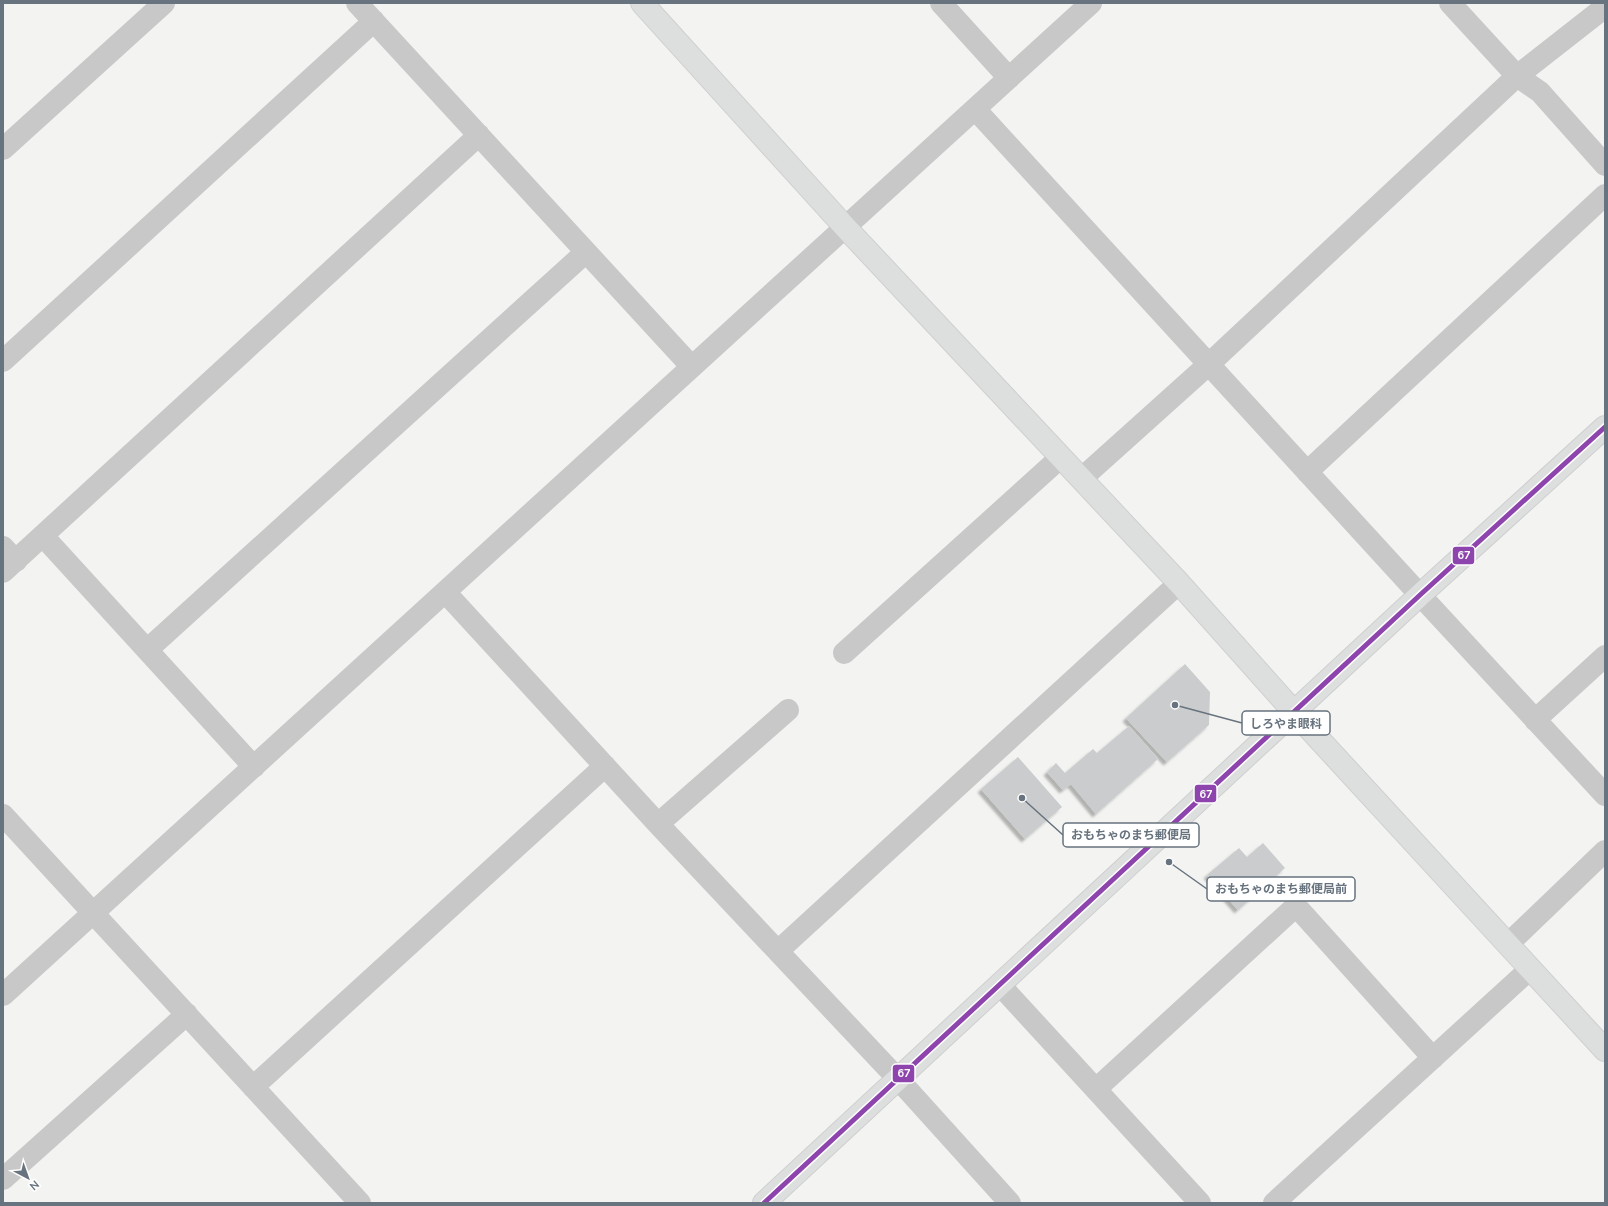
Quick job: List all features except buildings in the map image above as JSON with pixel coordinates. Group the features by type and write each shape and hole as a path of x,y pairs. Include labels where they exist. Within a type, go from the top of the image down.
{"street":[{"path":"3,149 164,3"},
{"path":"357,3 692,367"},
{"path":"642,3 845,226 1179,583 1294,712 1605,1050"},
{"path":"941,3 1009,78"},
{"path":"3,995 446,593 845,226 1092,3"},
{"path":"1450,3 1517,76 1540,92 1605,165"},
{"path":"1081,479 1209,364 1517,76 1605,7"},
{"path":"3,361 374,21"},
{"path":"975,109 1605,795"},
{"path":"7,560 43,536 479,135"},
{"path":"1307,472 1605,194"},
{"path":"147,650 586,252"},
{"path":"764,1203 1420,595 1605,427"},
{"path":"844,653 1060,457"},
{"path":"43,536 254,767"},
{"path":"778,951 1179,583"},
{"path":"446,593 604,766 898,1079 1010,1203"},
{"path":"1535,720 1605,656"},
{"path":"658,824 788,710"},
{"path":"253,1087 604,766"},
{"path":"3,815 360,1203"},
{"path":"1508,944 1605,851"},
{"path":"1096,1089 1296,906 1433,1058"},
{"path":"1274,1203 1530,969"},
{"path":"1000,985 1200,1203"},
{"path":"3,1179 186,1014"}],"transit line":[{"name":"67","path":"764,1203 1420,595 1605,427"}],"place":[{"name":"しろやま眼科","path":"1175,705"},
{"name":"おもちゃのまち郵便局","path":"1022,798"},
{"name":"おもちゃのまち郵便局前","path":"1169,862"}]}
